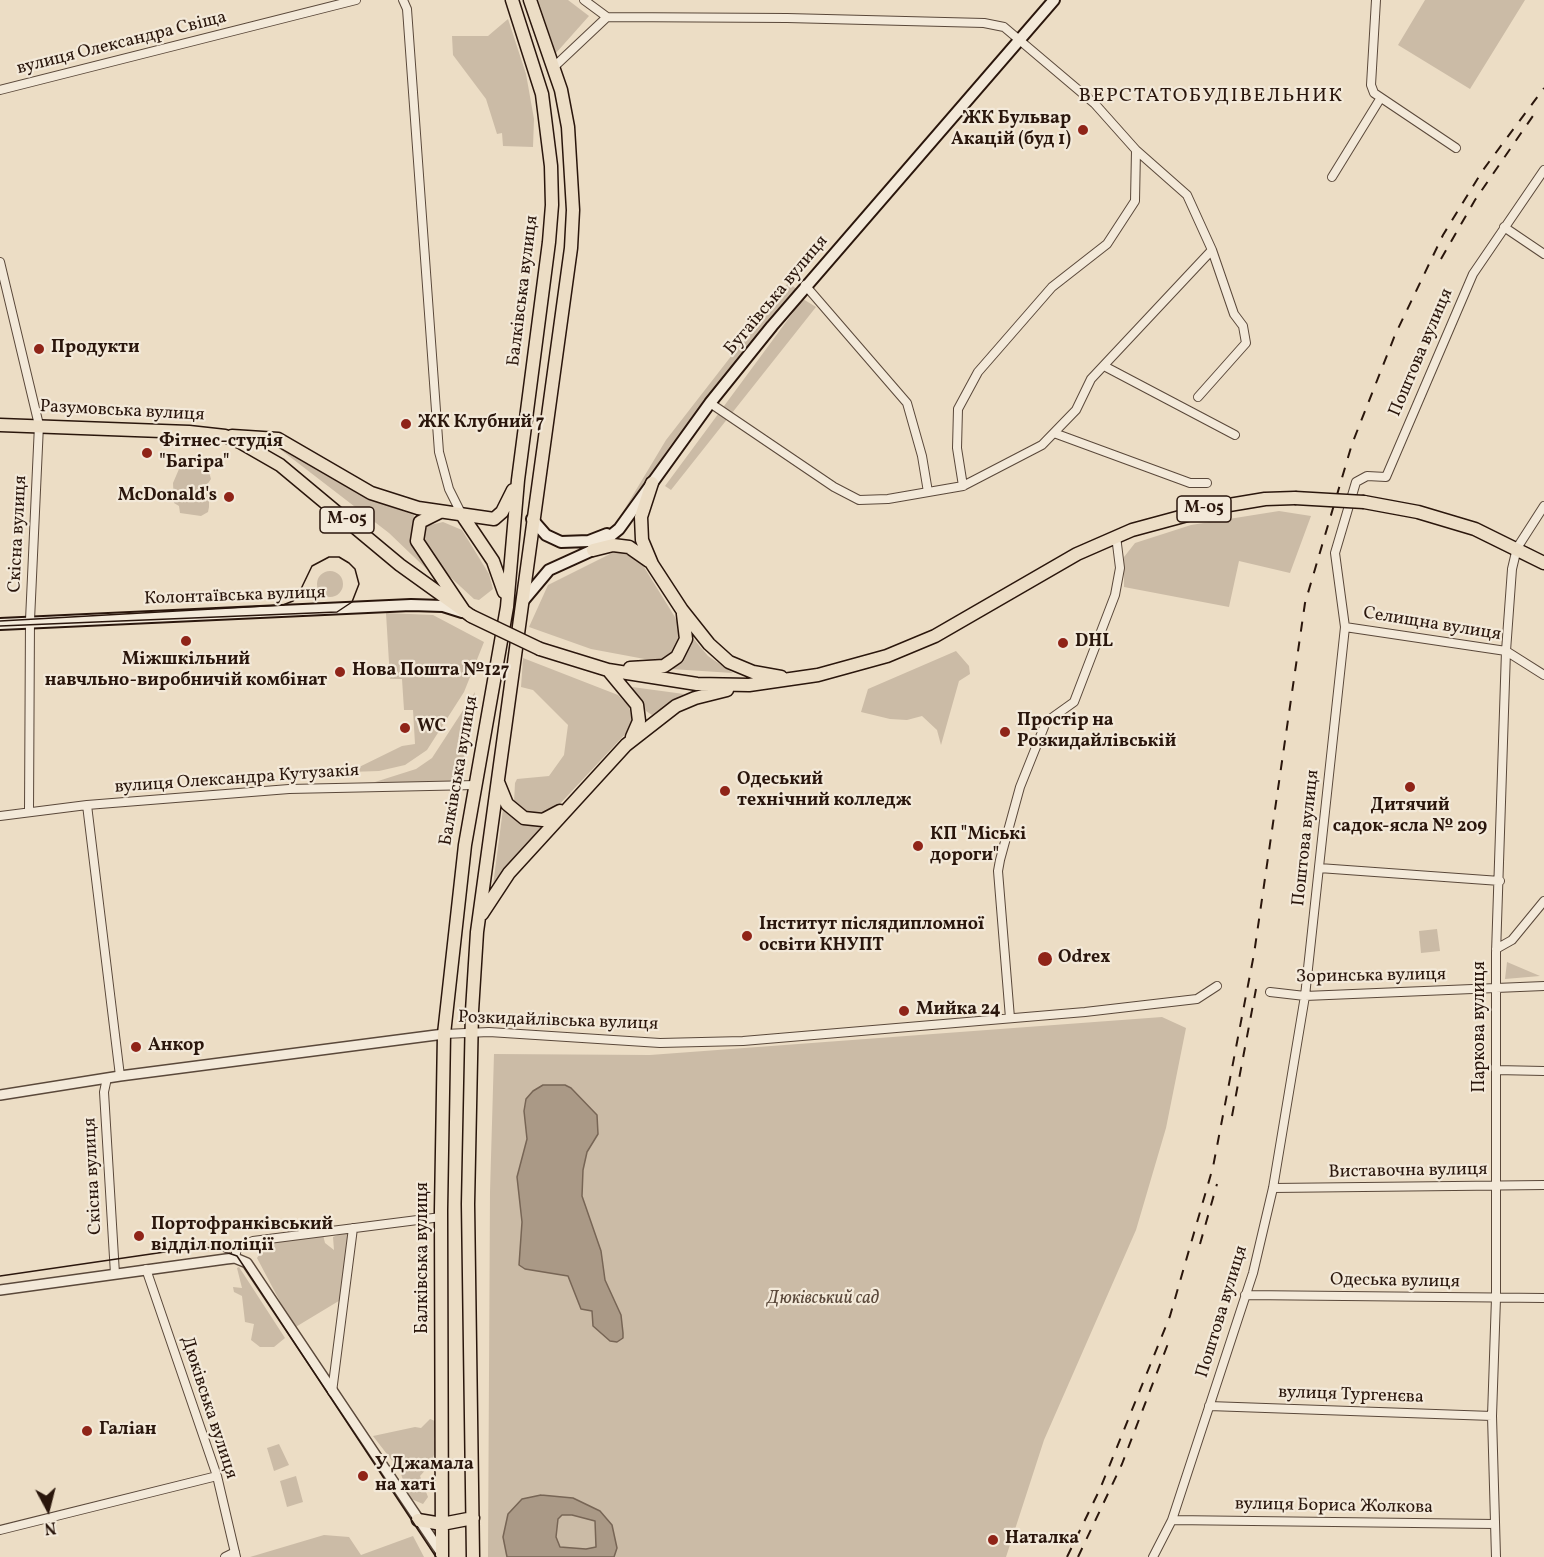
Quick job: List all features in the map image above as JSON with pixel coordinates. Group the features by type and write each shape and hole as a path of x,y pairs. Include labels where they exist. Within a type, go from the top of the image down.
{"main road":[{"name":"Балківська вулиця","path":"443,1556 441,1217 444,1034 459,894 507,607 518,480 549,242 551,176 542,94 512,0"},
{"name":"Балківська вулиця","path":"473,1557 468,1204 471,1032 479,919 532,519 571,248 573,210 568,127 555,66 530,0"},
{"name":"Бугаївська вулиця","path":"521,603 532,587 549,570 593,550 618,529 710,403 806,285 1054,0"},
{"name":"Разумовська вулиця","path":"0,425 189,432 225,436 253,448 280,465 400,565 467,614"},
{"path":"225,436 278,439 371,493 404,505 440,512 494,519 502,512 518,480"},
{"path":"652,483 642,510 642,540 652,564 682,610 709,644 729,662 753,672 800,678"},
{"name":"М-05","path":"467,614 540,649 606,669 697,684 749,685 800,678 872,661 913,646 960,623 1077,554 1116,536 1165,519 1265,499 1295,498 1364,502 1438,518 1475,529 1544,563"},
{"path":"440,512 420,522 417,529 417,541 467,614"},
{"path":"462,515 498,571 507,607"},
{"path":"532,519 546,535 570,543 589,541 618,529"},
{"path":"593,550 613,545 629,547 652,564"},
{"name":"Колонтаївська вулиця","path":"0,624 420,604 451,608 467,614"},
{"path":"606,669 655,668 672,662 682,651 686,639 682,610"},
{"path":"606,669 631,695 638,711 638,727 626,746"},
{"path":"479,919 509,873 626,746 667,712 685,701 749,685"},
{"path":"497,780 511,808 530,820 543,820 571,804"},
{"path":"418,1520 442,1524 473,1518"}],"street":[{"name":"вулиця Олександра Свіща","path":"0,90 356,0"},
{"path":"404,0 407,9 439,452 449,489 462,515"},
{"path":"584,0 607,17 984,23 1004,27 1021,39 1095,104 1136,150 1187,195 1212,250 1234,314 1243,326 1246,343 1198,397"},
{"path":"1376,0 1371,85 1380,99 1456,148"},
{"path":"555,66 607,17"},
{"path":"1332,177 1380,99"},
{"path":"963,486 957,448 958,409 978,372 1052,287 1107,244 1135,201 1136,150"},
{"name":"Поштова вулиця","path":"1153,1557 1172,1520 1253,1273 1273,1188 1305,996 1345,627 1335,553 1356,482 1367,476 1386,477 1473,274 1544,170"},
{"path":"1504,227 1544,254"},
{"path":"710,403 834,487 859,500 888,499 963,486 1042,446 1076,410 1091,379 1212,250"},
{"name":"Cкісна вулиця","path":"0,262 39,425 30,622 29,811"},
{"path":"806,285 907,403 922,456 928,492"},
{"path":"1104,366 1235,435"},
{"path":"1054,433 1190,483 1207,483"},
{"name":"Паркова вулиця","path":"1497,1557 1492,1416 1496,1298 1496,949 1506,651 1512,569 1517,548 1544,506"},
{"path":"1010,1018 999,880 1000,860 1020,787 1046,722 1074,702 1115,595 1120,568 1116,536"},
{"name":"Селищна вулиця","path":"1345,627 1506,651 1544,675"},
{"name":"вулиця Олександра Кутузакія","path":"0,816 87,805 288,789 476,785"},
{"path":"87,805 120,1076"},
{"path":"1319,868 1500,881"},
{"path":"1496,949 1518,934 1544,901"},
{"name":"Розкидайлівська вулиця","path":"0,1095 120,1076 444,1034 471,1032 660,1043 743,1041 1197,999 1217,986"},
{"name":"Зоринська вулиця","path":"1270,992 1305,996 1544,986"},
{"path":"1496,1070 1544,1071"},
{"name":"Cкісна вулиця","path":"107,1078 104,1092 115,1274"},
{"name":"Виставочна вулиця","path":"1273,1188 1544,1185"},
{"path":"235,1258 237,1248 243,1244 441,1217"},
{"path":"332,1393 352,1228"},
{"path":"0,1290 235,1258 247,1263 254,1270 332,1393 443,1556"},
{"name":"Дюківська вулиця","path":"146,1269 217,1476 235,1554"},
{"name":"Одеська вулиця","path":"1245,1295 1544,1298"},
{"name":"вулиця Тургенєва","path":"1209,1406 1492,1416"},
{"path":"0,1530 217,1476"},
{"name":"вулиця Бориса Жолкова","path":"1172,1520 1495,1524"},
{"path":"225,1557 235,1554"}],"green space":[{"path":"538,0 568,0 589,16 556,53"},
{"path":"1425,0 1525,0 1470,89 1398,45"},
{"path":"508,19 526,74 534,119 533,147 503,146 502,133 497,134 486,99 453,55 452,36 488,36"},
{"path":"788,283 797,289 670,446 620,521 618,520 666,440"},
{"path":"803,299 816,307 671,490 665,486"},
{"path":"272,443 366,498 414,515 411,543 436,578 389,533"},
{"path":"185,466 205,468 209,472 211,479 204,489 209,498 209,507 208,512 201,516 180,513 179,506 174,503 173,483 179,469"},
{"path":"1279,511 1311,516 1290,573 1239,561 1229,607 1124,587 1124,557 1135,543 1191,525"},
{"path":"443,522 462,530 489,574 493,589 479,600 474,599 448,575 423,543 423,530 426,526"},
{"path":"620,549 639,559 678,622 680,639 671,654 663,660 650,660 591,649 529,627 548,585"},
{"path":"330,571 339,575 343,584 339,593 330,597 321,593 317,584 321,575"},
{"path":"386,613 433,615 484,642 464,692 427,750 405,765 379,771 349,772 402,746 415,744 413,710 404,710 402,679 390,679"},
{"path":"692,637 708,656 733,673 671,669 686,654"},
{"path":"956,651 969,666 970,674 959,681 941,745 937,730 922,716 907,720 890,719 861,712 868,689"},
{"path":"523,658 618,695 629,706 632,720 628,731 557,807 541,815 524,812 514,803 515,783 517,779 549,776 564,755 568,725 533,690 521,687"},
{"path":"632,687 684,694 652,715 646,711"},
{"path":"475,692 461,779 446,782 375,782 416,769 432,758"},
{"path":"503,809 523,823 545,826 493,885"},
{"path":"1437,929 1440,951 1421,953 1419,931"},
{"path":"1507,962 1540,976 1505,979"},
{"name":"Дюківський сад","path":"1162,1017 1186,1028 1166,1128 1136,1230 1044,1440 1006,1557 488,1557 490,1192 494,1054 650,1055"},
{"path":"348,1231 342,1299 294,1328 257,1258 267,1244 323,1235 325,1243 334,1250 333,1237"},
{"path":"239,1267 285,1338 274,1347 260,1347 251,1340 254,1324 245,1322 242,1296 234,1292 233,1287 242,1288 237,1268"},
{"path":"430,1419 435,1421 437,1428 434,1439 437,1447 430,1465 420,1476 428,1497 423,1504 409,1498 400,1471 373,1436 415,1427 421,1428"},
{"path":"279,1444 289,1465 274,1471 267,1448"},
{"path":"296,1476 303,1502 287,1507 280,1481"},
{"path":"324,1535 349,1537 361,1555 413,1536 424,1557 250,1557"}],"shaded area":[{"path":"543,1085 565,1085 571,1088 597,1115 598,1134 587,1152 583,1170 582,1196 601,1251 605,1280 621,1315 623,1338 617,1342 610,1341 593,1326 592,1311 581,1309 568,1276 525,1269 519,1265 522,1222 517,1177 527,1139 524,1111 526,1099"},
{"path":"541,1495 573,1498 600,1511 612,1525 617,1548 614,1557 507,1557 503,1537 508,1514 522,1499","holes":["562,1515 595,1521 596,1547 586,1549 560,1547 556,1537 558,1519"]}],"tram line":[{"path":"0,621 283,605 293,601 299,593 312,566 329,557 339,557 349,563 355,569 359,584 352,602 337,612 0,626"},
{"path":"0,1276 199,1247 214,1248 237,1256 436,1557"}],"railway":[{"path":"1067,1557 1100,1489 1170,1316 1213,1167 1254,954 1305,603 1352,444 1395,335 1443,235 1483,170 1544,88"},
{"path":"1441,259 1475,200 1537,110"},
{"path":"1232,1116 1256,989"},
{"path":"1200,1244 1217,1184"},
{"path":"1078,1557 1122,1464 1169,1341"}],"place":[{"name":"ЖК Бульвар Акацій (буд 1)","path":"1083,130"},
{"name":"Продукти","path":"39,349"},
{"name":"ЖК Клубний 7","path":"406,424"},
{"name":"Фітнес-студія \"Багіра\"","path":"147,453"},
{"name":"McDonald's","path":"229,497"},
{"name":"Міжшкільний навчльно-виробничій комбінат","path":"186,641"},
{"name":"DHL","path":"1063,643"},
{"name":"Нова Пошта №127","path":"340,672"},
{"name":"WC","path":"405,728"},
{"name":"Простір на Розкидайлівській","path":"1005,732"},
{"name":"Дитячий садок-ясла № 209","path":"1410,787"},
{"name":"Одеський технічний колледж","path":"725,791"},
{"name":"КП \"Міські дороги\"","path":"918,846"},
{"name":"Інститут післядипломної освіти КНУПТ","path":"747,936"},
{"name":"Odrex","path":"1045,959"},
{"name":"Мийка 24","path":"904,1011"},
{"name":"Анкор","path":"136,1047"},
{"name":"Портофранківський відділ поліції","path":"139,1236"},
{"name":"Галіан","path":"87,1431"},
{"name":"У Джамала на хаті","path":"363,1476"},
{"name":"Наталка","path":"993,1540"}],"district":[{"name":"ВЕРСТАТОБУДІВЕЛЬНИК","path":"1211,97"}]}
